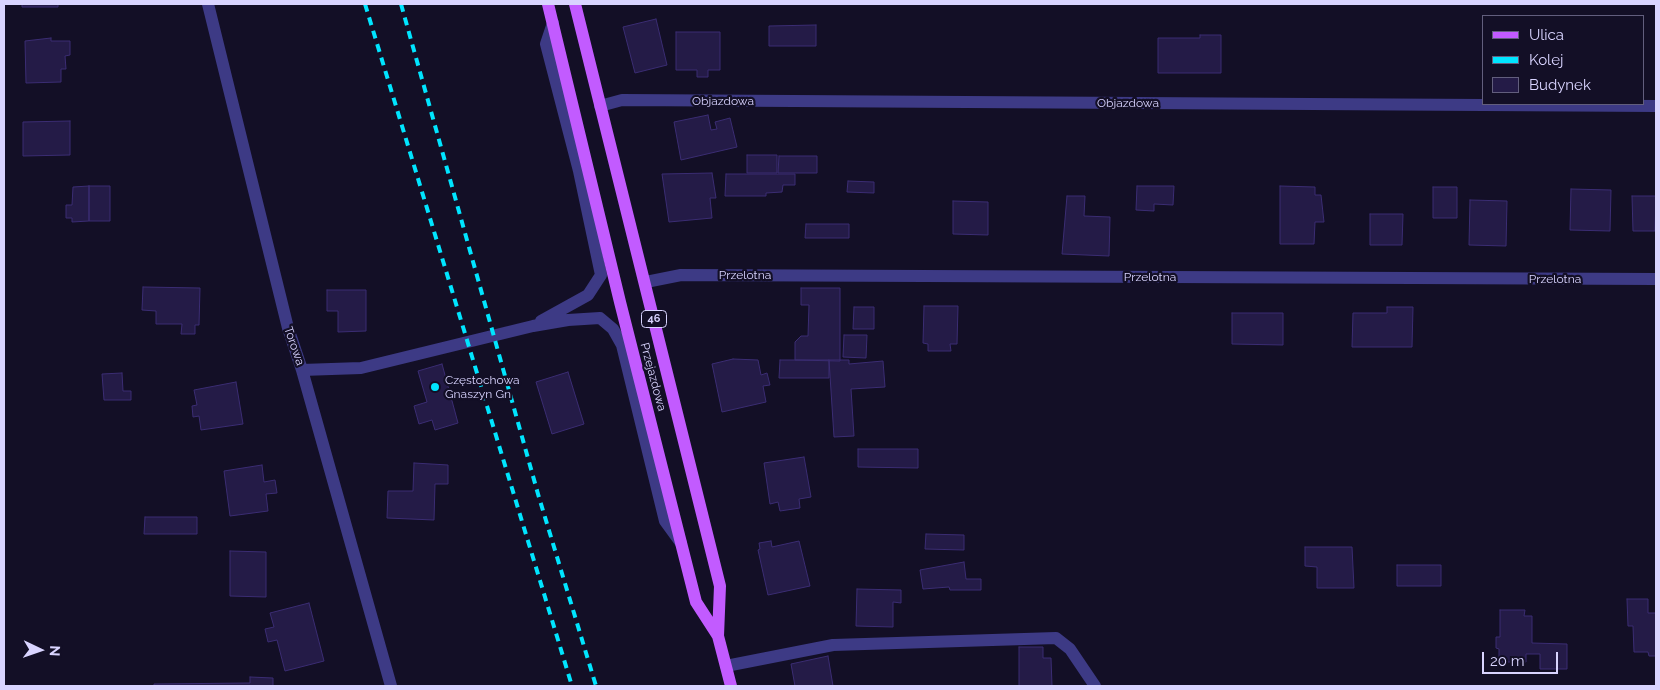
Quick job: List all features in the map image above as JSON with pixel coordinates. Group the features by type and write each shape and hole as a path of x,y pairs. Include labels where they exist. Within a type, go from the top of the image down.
{"main road":[{"name":"Przejazdowa","path":"548,4 620,302 696,602 718,636"},
{"name":"Przejazdowa","path":"575,4 646,282 720,586 718,636 731,686"}],"street":[{"name":"Torowa","path":"208,4 288,328 302,370 391,686"},
{"path":"533,326 588,295 601,275 583,188 546,44 553,23"},
{"name":"Objazdowa","path":"600,106 632,100 1482,105"},
{"name":"Objazdowa","path":"1485,105 1656,106"},
{"name":"Przelotna","path":"646,282 680,275 1656,279"},
{"path":"302,370 361,368 533,326 568,320 600,318 613,329 622,344 665,521 682,544"},
{"path":"726,666 833,645 1056,638 1070,649 1095,686"}],"building":[{"path":"22,4 58,4 58,7 22,7"},
{"path":"656,19 667,65 635,73 623,27"},
{"path":"816,25 816,46 769,46 769,26"},
{"path":"676,32 720,32 720,70 708,70 708,77 697,77 697,70 676,70"},
{"path":"1200,35 1221,35 1221,73 1158,73 1158,38 1200,38"},
{"path":"51,38 51,41 70,41 70,55 65,56 66,69 61,69 61,82 26,83 25,41"},
{"path":"708,115 711,130 717,129 715,122 730,118 737,147 681,160 674,122"},
{"path":"70,121 70,155 23,156 23,122"},
{"path":"747,155 777,155 777,173 747,173"},
{"path":"779,156 817,156 817,173 778,173"},
{"path":"712,173 716,198 710,198 712,218 669,222 662,174"},
{"path":"726,174 795,174 795,185 783,185 782,192 766,193 766,196 725,196"},
{"path":"848,181 874,182 874,193 847,192"},
{"path":"89,186 110,186 110,221 89,221"},
{"path":"89,186 89,221 72,222 72,218 66,218 66,205 72,205 73,187"},
{"path":"1137,186 1174,186 1173,205 1154,204 1154,211 1136,210"},
{"path":"1280,186 1315,187 1315,195 1321,195 1324,222 1315,222 1314,244 1280,244"},
{"path":"1433,187 1457,187 1457,218 1433,218"},
{"path":"1571,189 1611,190 1610,231 1570,230"},
{"path":"1067,196 1085,196 1084,216 1110,217 1109,256 1062,254"},
{"path":"1632,196 1656,196 1655,231 1633,231"},
{"path":"1470,200 1507,201 1506,246 1469,245"},
{"path":"953,201 988,202 988,235 953,234"},
{"path":"1370,214 1403,214 1402,245 1370,245"},
{"path":"806,224 849,224 849,238 805,238"},
{"path":"143,287 200,288 199,325 195,325 195,334 181,334 182,324 156,324 156,311 142,310"},
{"path":"801,288 840,288 840,361 795,360 795,342 801,336 808,336 809,305 801,305"},
{"path":"327,290 366,290 366,331 338,332 338,311 327,311"},
{"path":"924,306 958,306 957,344 950,344 951,351 928,351 928,344 923,343"},
{"path":"854,307 874,307 874,329 853,329"},
{"path":"1387,307 1413,307 1412,347 1352,347 1353,313 1387,313"},
{"path":"1232,313 1283,313 1283,345 1232,344"},
{"path":"844,335 867,335 866,358 843,357"},
{"path":"733,359 758,360 761,375 767,373 770,385 763,386 766,402 722,412 712,364"},
{"path":"780,360 829,360 829,378 779,378"},
{"path":"829,360 849,360 849,364 883,361 885,387 851,389 854,436 834,437"},
{"name":"Częstochowa Gnaszyn Gn","path":"442,364 458,423 435,430 432,420 419,424 414,406 427,402 418,371"},
{"path":"568,372 584,424 552,434 536,382"},
{"path":"122,373 123,391 131,391 131,400 104,400 102,374"},
{"path":"236,382 243,424 201,430 199,416 193,417 192,406 197,405 194,390"},
{"path":"858,449 918,449 918,468 858,467"},
{"path":"804,457 811,497 799,499 800,508 780,511 778,502 770,504 764,463"},
{"path":"414,463 448,465 448,484 435,484 434,520 387,518 388,491 413,491"},
{"path":"262,465 264,482 275,480 277,493 266,494 268,511 230,516 224,471"},
{"path":"145,517 197,517 197,534 144,534"},
{"path":"926,534 964,535 964,550 925,549"},
{"path":"771,541 772,547 799,541 810,586 768,595 758,550 760,549 759,543"},
{"path":"1305,547 1352,547 1354,588 1317,588 1317,567 1305,566"},
{"path":"230,551 266,552 266,597 230,596"},
{"path":"964,562 966,579 981,579 981,590 950,590 949,587 923,589 920,570"},
{"path":"1397,565 1441,565 1441,586 1397,586"},
{"path":"857,589 901,590 901,603 893,602 893,627 856,626"},
{"path":"1627,599 1648,599 1648,613 1656,613 1656,656 1649,656 1648,652 1634,652 1633,626 1628,626"},
{"path":"309,603 324,661 285,671 277,640 268,642 265,629 274,627 270,613"},
{"path":"1500,610 1525,610 1524,616 1532,616 1532,643 1567,644 1567,669 1540,669 1540,654 1526,654 1526,662 1499,662 1499,649 1496,648 1496,637 1500,637"},
{"path":"1019,647 1043,647 1043,658 1051,658 1052,686 1019,686"},
{"path":"828,656 833,686 795,686 791,664"},
{"path":"250,677 273,678 273,686 154,686 154,684 250,683"}],"railway":[{"path":"365,4 572,686"},
{"path":"401,4 538,494 596,686"}],"place":[{"name":"Częstochowa Gnaszyn Gn","path":"435,387"}]}
